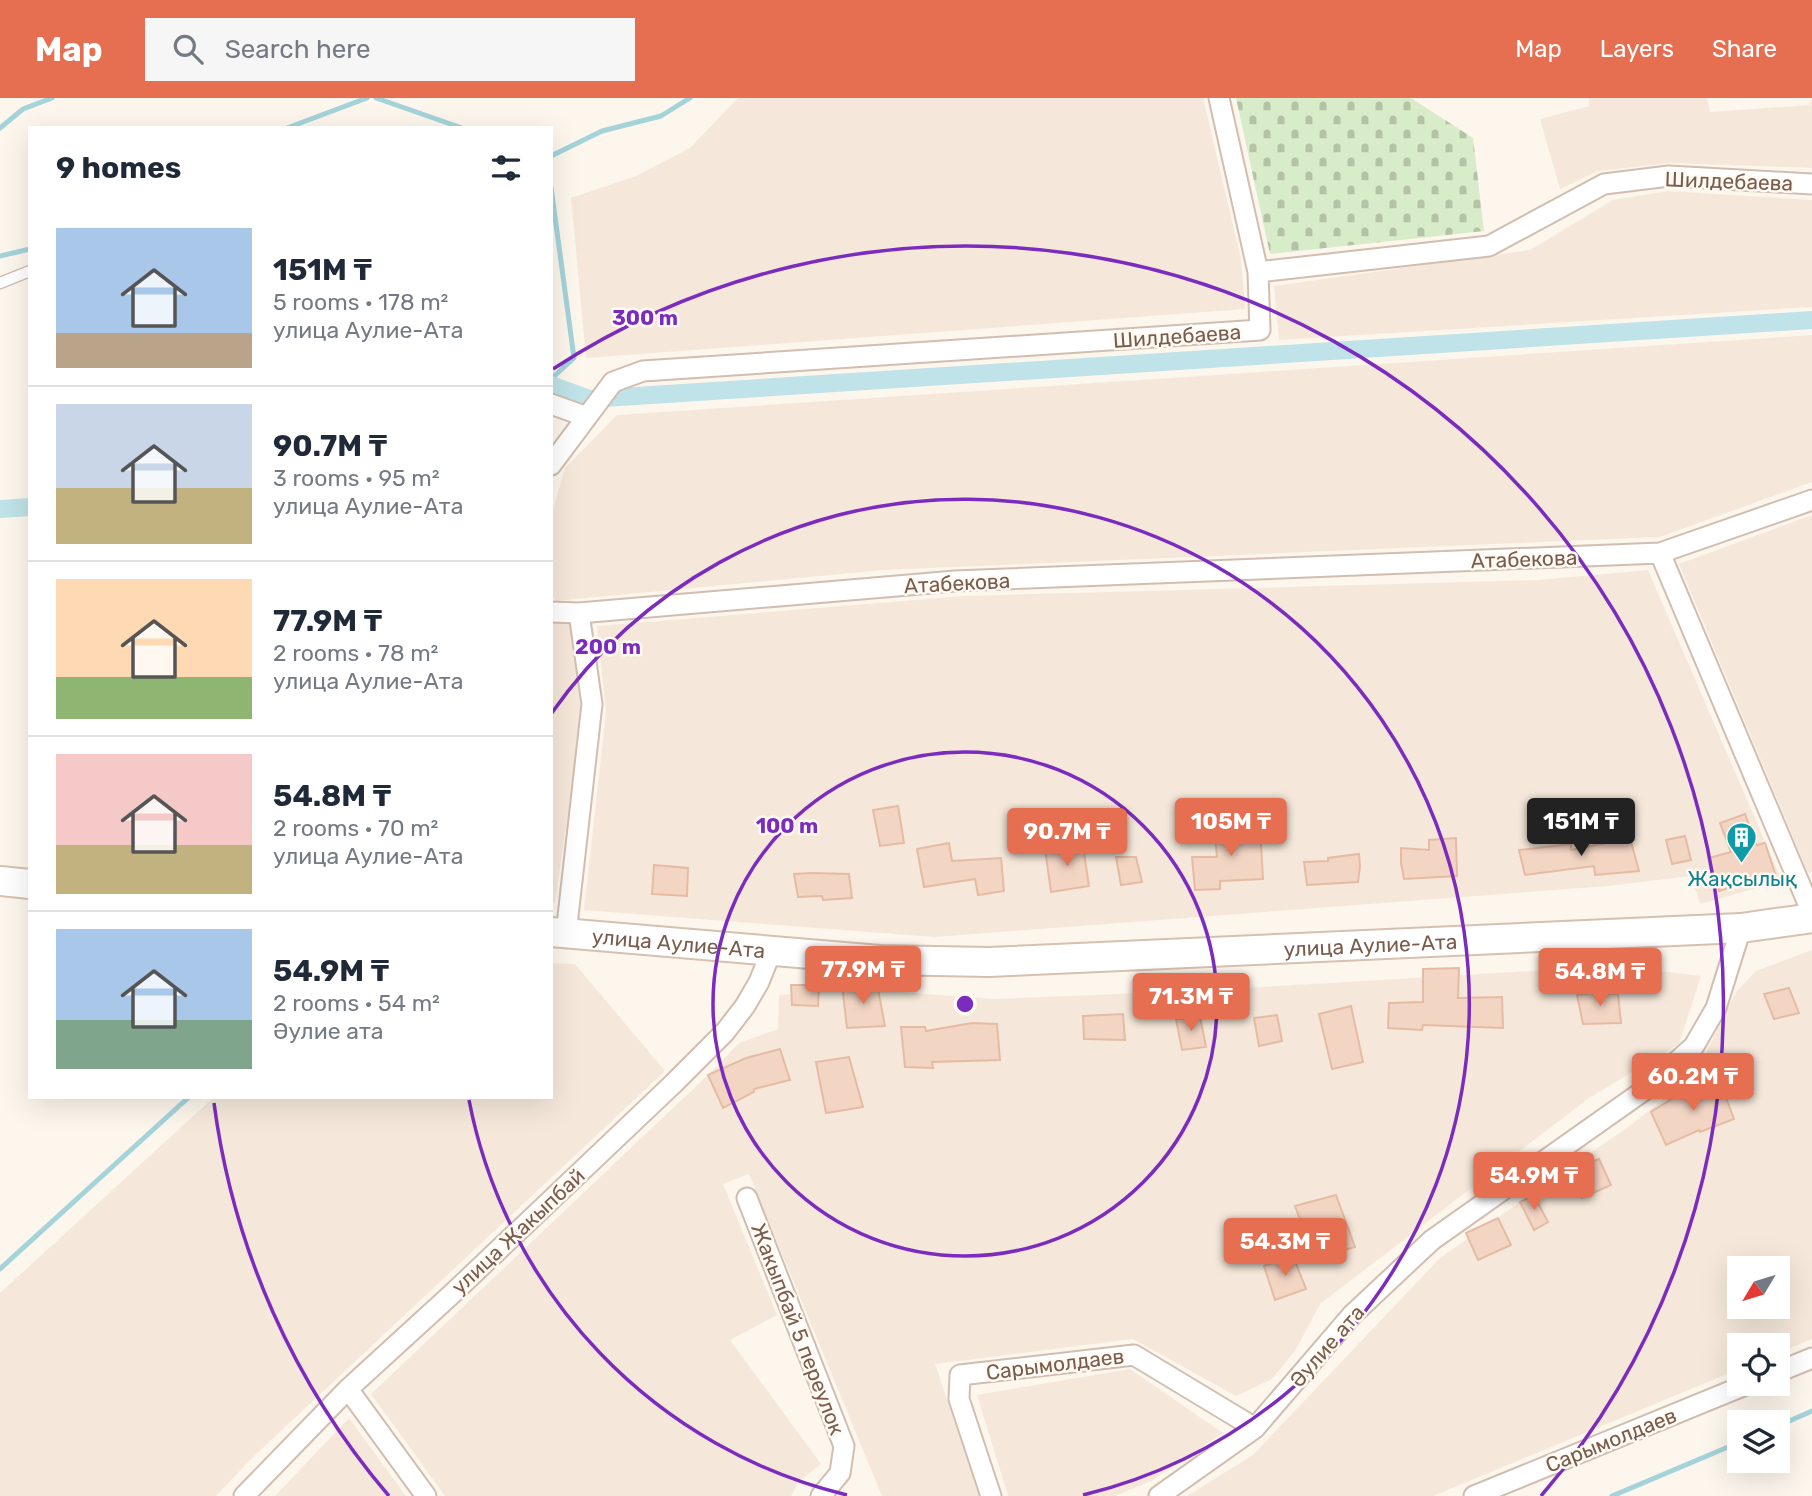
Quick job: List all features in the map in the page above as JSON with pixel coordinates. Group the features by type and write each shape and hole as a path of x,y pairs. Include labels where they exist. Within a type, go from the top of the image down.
{"main road":[{"path":"0,881 28,884"},
{"name":"улица Аулие-Ата","path":"559,933 880,960 989,962 1741,928 1812,918"}],"street":[{"path":"1219,98 1258,272"},
{"name":"Шилдебаева","path":"553,462 613,382 643,371 1260,330 1258,272 1489,246 1604,184 1669,176 1812,184"},
{"path":"553,405 587,417"},
{"name":"Атабекова","path":"579,613 955,581 1660,553 1812,500"},
{"path":"1660,553 1812,913"},
{"path":"553,612 579,613 592,704 559,933"},
{"name":"Әулие ата","path":"1159,1496 1255,1428 1352,1315 1432,1240 1646,1089 1695,1046 1716,1008 1741,928"},
{"name":"улица Жакыпбай","path":"244,1496 348,1389 453,1293 725,1032 750,998 771,952"},
{"name":"Жакыпбай 5 переулок","path":"747,1198 844,1446 840,1473 821,1496"},
{"name":"Сарымолдаев","path":"991,1496 959,1399 960,1375 1134,1355 1255,1428"},
{"path":"1790,1367 1812,1358"},
{"path":"348,1389 426,1496"},
{"name":"Сарымолдаев","path":"1474,1496 1727,1393"}],"lane":[{"path":"0,283 28,272"}],"shaded area":[{"path":"738,98 1203,98 1241,259 1245,309 586,358 571,198 636,176 690,148"},
{"path":"1589,98 1707,98 1710,112 1809,105 1812,98 1812,168 1671,163 1598,171 1560,189 1540,119 1589,106"},
{"path":"1668,191 1812,200 1812,307 1279,340 1274,286 1530,250 1613,200"},
{"path":"1812,335 1812,482 1660,537 884,570 555,601 553,510 565,468 617,415"},
{"path":"1812,515 1812,872 1808,873 1679,564"},
{"path":"1648,570 1782,881 1700,904 1691,876 1608,886 934,937 584,910 606,713 597,626 965,596 1538,580"},
{"path":"573,622 585,697 555,902 553,902 553,623"},
{"path":"1812,950 1812,1339 1790,1348 1790,1333 1727,1333 1727,1374 1433,1496 1187,1496 1253,1455 1440,1258 1632,1124 1695,1075 1736,992 1756,971"},
{"path":"553,963 575,964 665,1071 250,1460 216,1496 0,1496 0,1293 212,1099 553,1099"},
{"path":"1616,966 1701,976 1679,1044 1589,1098 1320,1304 1295,1351 1272,1379 1236,1396 1133,1339 935,1364 979,1496 882,1496 749,1174 723,1184 777,1315 730,1340 821,1464 799,1481 791,1496 445,1496 371,1394 739,1043 778,1029 779,995 858,989 994,999 1194,991"},
{"path":"1130,1369 1223,1433 1151,1481 1115,1496 1008,1496 977,1395"},
{"path":"349,1418 406,1496 275,1496"}],"green space":[{"path":"1236,98 1411,98 1473,138 1484,231 1270,254"}],"building":[{"path":"898,806 904,843 880,846 873,810"},
{"name":"Жақсылық","path":"1745,814 1756,845 1765,843 1775,873 1719,891 1709,858 1731,852 1720,823"},
{"path":"1260,825 1263,879 1220,881 1220,889 1195,890 1192,857 1217,857 1214,828"},
{"path":"1685,836 1691,860 1672,864 1666,840"},
{"path":"1456,838 1457,876 1404,879 1401,848 1429,850 1429,840"},
{"path":"1630,838 1639,871 1595,875 1594,866 1525,875 1519,850 1571,844 1571,850"},
{"path":"949,843 952,861 1001,858 1004,891 978,895 975,879 924,887 917,849"},
{"path":"1083,846 1089,886 1051,892 1045,849"},
{"path":"1359,854 1358,882 1307,885 1304,862 1328,861 1328,858"},
{"path":"1116,857 1136,857 1142,882 1121,885"},
{"path":"654,865 688,868 687,896 652,894"},
{"path":"794,874 849,874 852,898 823,900 822,896 798,897"},
{"path":"1459,968 1458,998 1502,997 1503,1028 1423,1025 1422,1030 1388,1028 1389,1003 1423,1002 1423,969"},
{"path":"877,984 885,1026 847,1028 842,985"},
{"path":"791,985 819,985 818,1006 792,1005"},
{"path":"1789,988 1799,1013 1774,1019 1764,994"},
{"path":"1596,992 1618,994 1621,1023 1583,1024 1577,995"},
{"path":"1351,1006 1363,1062 1332,1069 1319,1014"},
{"path":"1123,1014 1125,1040 1084,1039 1083,1016"},
{"path":"1277,1015 1282,1041 1259,1046 1254,1018"},
{"path":"1200,1017 1206,1047 1182,1050 1176,1019"},
{"path":"972,1023 997,1024 1000,1060 932,1062 933,1068 905,1067 901,1027 925,1027 926,1031"},
{"path":"780,1049 790,1080 754,1089 754,1092 723,1108 708,1075 746,1058"},
{"path":"849,1057 863,1107 826,1113 816,1062"},
{"path":"1720,1082 1734,1119 1700,1132 1699,1130 1666,1145 1651,1112 1675,1097"},
{"path":"1599,1159 1611,1185 1582,1198 1568,1172"},
{"path":"1336,1195 1355,1247 1314,1258 1295,1206"},
{"path":"1534,1195 1548,1222 1534,1230 1520,1202"},
{"path":"1498,1218 1511,1245 1478,1260 1466,1233"},
{"path":"1293,1256 1306,1289 1275,1300 1264,1266"}],"waterway":[{"path":"0,128 23,109 52,98"},
{"path":"292,126 367,98"},
{"path":"376,98 456,126"},
{"path":"553,155 602,131 661,116 690,98"},
{"path":"553,202 574,358 553,377"},
{"path":"0,256 28,249"},
{"path":"553,386 589,399 1812,320"},
{"path":"0,509 28,507"},
{"path":"0,1269 187,1099"},
{"path":"1790,1421 1812,1411"},
{"path":"1612,1496 1727,1447"}],"place":[{"name":"Жақсылық","path":"1742,865"}]}
